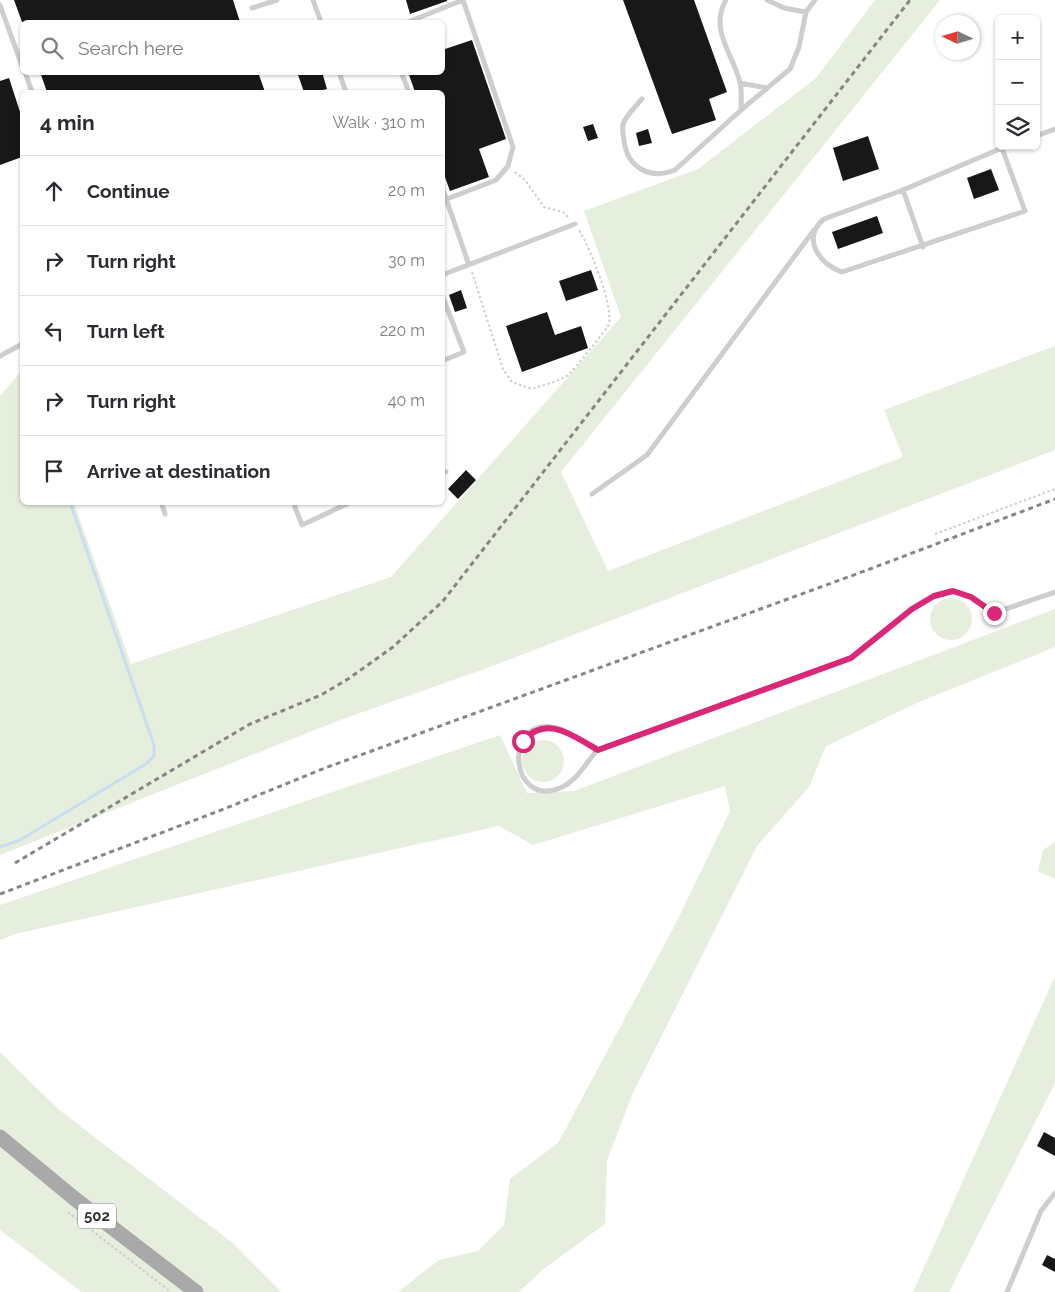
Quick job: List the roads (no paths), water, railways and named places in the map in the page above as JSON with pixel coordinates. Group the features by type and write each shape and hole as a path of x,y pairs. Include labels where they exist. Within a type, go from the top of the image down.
{"main road":[{"name":"502","path":"0,1137 75,1199 196,1292"}],"lane":[{"path":"252,8 278,0"},
{"path":"313,0 320,20"},
{"path":"413,20 463,0 512,147 508,166 496,180 447,199"},
{"path":"726,0 722,6 720,35 740,83 741,110"},
{"path":"767,0 784,8 806,12"},
{"path":"642,99 626,117 622,127 625,148 633,164 650,174 664,174 675,170 741,110 790,69 799,46 806,12 815,0"},
{"path":"0,5 20,60"},
{"path":"26,75 31,90"},
{"path":"340,75 345,90"},
{"path":"402,75 408,90"},
{"path":"740,83 767,88"},
{"path":"1040,135 1055,129"},
{"path":"592,494 647,455 818,224 824,219 904,190 997,150"},
{"path":"818,224 814,234 816,254 825,265 842,272 923,247 1025,211 1005,150"},
{"path":"904,190 923,247"},
{"path":"445,194 469,265"},
{"path":"445,274 575,224"},
{"path":"445,303 464,352 445,360"},
{"path":"0,356 20,345"},
{"path":"162,505 165,514"},
{"path":"294,505 302,525 345,505"},
{"path":"598,750 562,730 540,728 528,735 523,741 517,762 526,781 539,789 553,790 572,780 598,750 851,658 912,609 934,596 953,591 971,597 994,613 1055,592"},
{"path":"1007,1292 1041,1211 1055,1193"}],"waterway":[{"path":"0,847 20,840 146,764 154,756 154,745 71,505"}],"railway":[{"path":"15,863 250,724 321,695 348,679 393,647 443,601 910,0"},
{"path":"0,894 224,809 325,768 870,569 1055,499"}]}
